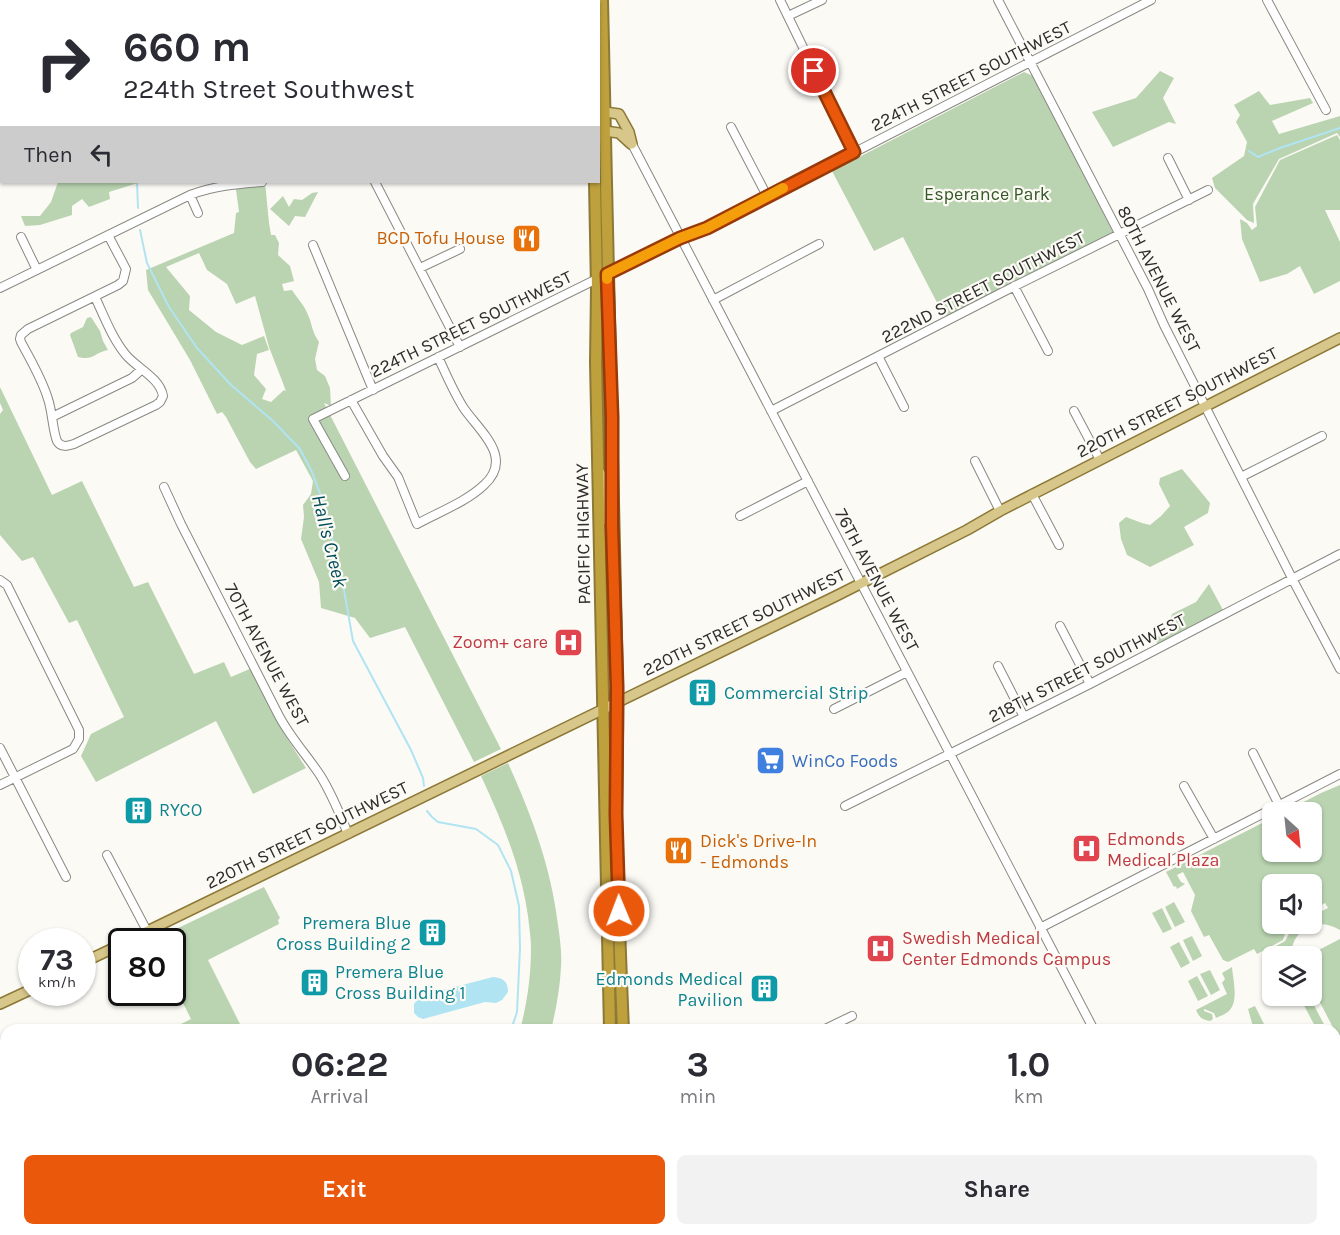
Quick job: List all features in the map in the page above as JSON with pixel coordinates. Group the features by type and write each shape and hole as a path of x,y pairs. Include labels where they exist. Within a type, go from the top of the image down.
{"highway":[{"name":"PACIFIC HIGHWAY","path":"602,0 612,417 616,815 623,1024"},
{"name":"PACIFIC HIGHWAY","path":"595,183 596,362 610,1024"}],"main road":[{"path":"605,112 619,114 629,132 632,144"},
{"path":"605,131 619,133 632,144"},
{"name":"220TH STREET SOUTHWEST","path":"153,928 862,584 1032,494 1340,338"},
{"path":"598,470 605,481 607,520 612,525"},
{"path":"0,1004 18,996"}],"street":[{"path":"780,0 854,152"},
{"path":"788,16 822,0"},
{"name":"80TH AVENUE WEST","path":"998,0 1120,234 1292,579 1340,669"},
{"name":"224TH STREET SOUTHWEST","path":"345,476 313,419 671,242 707,228 1151,0"},
{"path":"1267,0 1326,110"},
{"path":"731,127 767,196"},
{"name":"76TH AVENUE WEST","path":"632,144 1091,1024"},
{"path":"1168,158 1189,200"},
{"path":"0,288 190,195 205,189 254,183"},
{"path":"376,183 460,347"},
{"name":"222ND STREET SOUTHWEST","path":"771,411 1014,286 1208,190"},
{"path":"190,195 198,213"},
{"path":"95,297 121,348 162,389 163,396 156,405 66,446 57,441 44,388 20,339 28,329 123,281 126,269 108,235"},
{"path":"21,237 37,270"},
{"path":"671,242 689,254"},
{"path":"713,300 819,244"},
{"path":"313,245 373,390"},
{"path":"420,268 460,249"},
{"path":"1014,286 1048,351"},
{"path":"878,356 904,406"},
{"path":"351,400 383,456 398,477 417,524 469,496 486,484 494,473 496,459 487,436 459,400 438,357"},
{"path":"52,417 132,378 141,370"},
{"path":"1074,411 1100,460"},
{"path":"1241,477 1322,436"},
{"path":"975,461 1000,511"},
{"path":"740,516 808,482"},
{"name":"70TH AVENUE WEST","path":"164,487 278,714 320,775 333,798 348,834"},
{"path":"1032,494 1059,545"},
{"name":"218TH STREET SOUTHWEST","path":"845,806 1090,684 1340,554"},
{"path":"0,580 7,585 79,730 79,739 73,749 0,785"},
{"path":"1060,626 1090,684"},
{"path":"998,666 1024,717"},
{"path":"834,709 908,672"},
{"path":"0,748 66,877"},
{"path":"1253,753 1278,802"},
{"path":"1285,802 1340,774"},
{"path":"1184,786 1214,839"},
{"path":"1040,928 1262,814"},
{"path":"108,855 145,928"},
{"path":"835,1024 852,1016"}],"green space":[{"path":"1160,71 1174,78 1163,98 1176,124 1169,122 1113,147 1092,112 1136,98"},
{"name":"Esperance Park","path":"1024,72 1033,76 1113,232 945,318 903,237 874,251 832,171"},
{"path":"1259,91 1270,105 1310,98 1313,103 1272,121 1279,134 1340,116 1340,137 1337,133 1279,159 1253,204 1254,223 1247,220 1215,188 1212,178 1244,156 1247,142 1236,122 1240,115 1234,105"},
{"path":"1337,135 1340,140 1340,210 1325,210 1340,242 1340,281 1314,294 1300,266 1287,274 1260,282 1242,239 1240,219 1252,230 1257,226 1255,207 1280,160"},
{"path":"58,183 138,183 109,192 110,199 89,207 82,199 72,206 72,215 40,225 25,226 21,216 40,216 51,202"},
{"path":"235,183 265,183 271,235 275,235 279,243 278,255 290,266 294,281 282,284 284,291 292,290 303,305 319,342 315,359 317,370 325,376 330,388 331,406 324,403 501,749 474,762 405,627 370,638 355,618 321,608 319,582 301,539 303,505 311,494 313,481 296,450 256,469 226,417 222,412 217,414 190,360 148,290 146,270 234,233 236,213 239,212","holes":["199,253 207,270 227,284 236,304 255,296 269,347 286,391 284,390 271,402 262,399 266,389 254,375 257,354 269,350 264,336 242,345 216,332 189,310 190,296 166,267"]},
{"path":"318,192 305,217 295,216 289,226 270,209 283,196 289,207 294,199 302,200"},
{"path":"91,317 108,350 90,357 78,357 70,335 83,327 87,318"},
{"path":"0,387 52,495 82,481 134,587 148,582 194,674 224,662 231,677 252,668 282,730 306,768 253,794 216,721 96,782 81,756 91,734 124,717 77,620 69,623 33,557 22,561 0,535 0,414 3,410 0,403"},
{"path":"1182,469 1210,503 1208,513 1184,527 1194,545 1150,567 1127,555 1121,539 1119,523 1126,517 1150,525 1161,516 1170,506 1159,484 1160,478"},
{"path":"1209,584 1223,610 1158,645 1155,639 1168,628 1172,614 1196,602"},
{"path":"508,763 525,803 545,862 555,904 561,962 559,991 552,1024 521,1024 527,1000 531,944 525,897 510,844 481,776"},
{"path":"1340,785 1340,930 1322,924 1322,911 1328,908 1325,903 1322,905 1322,874 1262,874 1262,934 1285,934 1283,940 1272,946 1262,946 1262,951 1257,954 1254,949 1228,962 1223,960 1209,935 1204,937 1191,911 1195,895 1183,872 1177,875 1185,884 1177,889 1166,872 1262,823 1262,862 1322,862 1322,802 1303,802"},
{"path":"264,887 280,918 279,924 208,960 240,1024 181,1024 191,1019 184,1006 186,928 178,928"},
{"path":"1174,902 1185,922 1175,927 1165,907"},
{"path":"1162,908 1172,929 1163,933 1152,913"},
{"path":"1289,934 1299,934 1292,946 1276,946 1285,941"},
{"path":"1192,936 1202,956 1193,961 1183,940"},
{"path":"1340,939 1340,1024 1331,1024 1322,1006 1322,948"},
{"path":"1179,942 1190,963 1181,968 1170,947"},
{"path":"1232,967 1235,990 1232,1007 1228,1012 1216,1018 1214,1013 1204,1009 1212,1014 1213,1019 1210,1021 1203,1019 1196,1010 1227,994 1222,983 1225,979 1222,973"},
{"path":"1210,970 1220,990 1211,995 1200,974"},
{"path":"1197,976 1208,996 1198,1001 1188,981"},
{"path":"1255,1006 1264,1024 1252,1024 1248,1009"},
{"path":"1304,1006 1314,1006 1324,1024 1314,1024"}],"water":[{"path":"493,977 505,981 508,989 502,1000 496,1003 485,1002 423,1019 414,1013 414,1004 420,996"}],"waterway":[{"path":"1249,151 1258,157 1340,128"},
{"name":"Hall's Creek","path":"137,183 138,208"},
{"name":"Hall's Creek","path":"140,230 147,263 169,307 197,348 231,385 273,421 300,449 312,472 326,510 353,641 411,750 424,786"},
{"name":"Hall's Creek","path":"427,811 438,822 476,829 498,845 511,871 519,906 520,948 517,1012 513,1024"}],"slow traffic":[{"path":"607,279 607,274 680,238 707,228 783,188"}],"place":[{"name":"BCD Tofu House","path":"526,238"},
{"name":"Zoom+ care","path":"569,642"},
{"name":"Commercial Strip","path":"703,693"},
{"name":"WinCo Foods","path":"771,761"},
{"name":"RYCO","path":"138,810"},
{"name":"Edmonds Medical Plaza","path":"1086,849"},
{"name":"Dick's Drive-In - Edmonds","path":"679,851"},
{"name":"Premera Blue Cross Building 2","path":"432,933"},
{"name":"Swedish Medical Center Edmonds Campus","path":"881,948"},
{"name":"Premera Blue Cross Building 1","path":"314,982"},
{"name":"Edmonds Medical Pavilion","path":"764,989"}],"route":[{"path":"619,911 612,417 607,274 680,238 707,228 854,152 814,71"}]}
